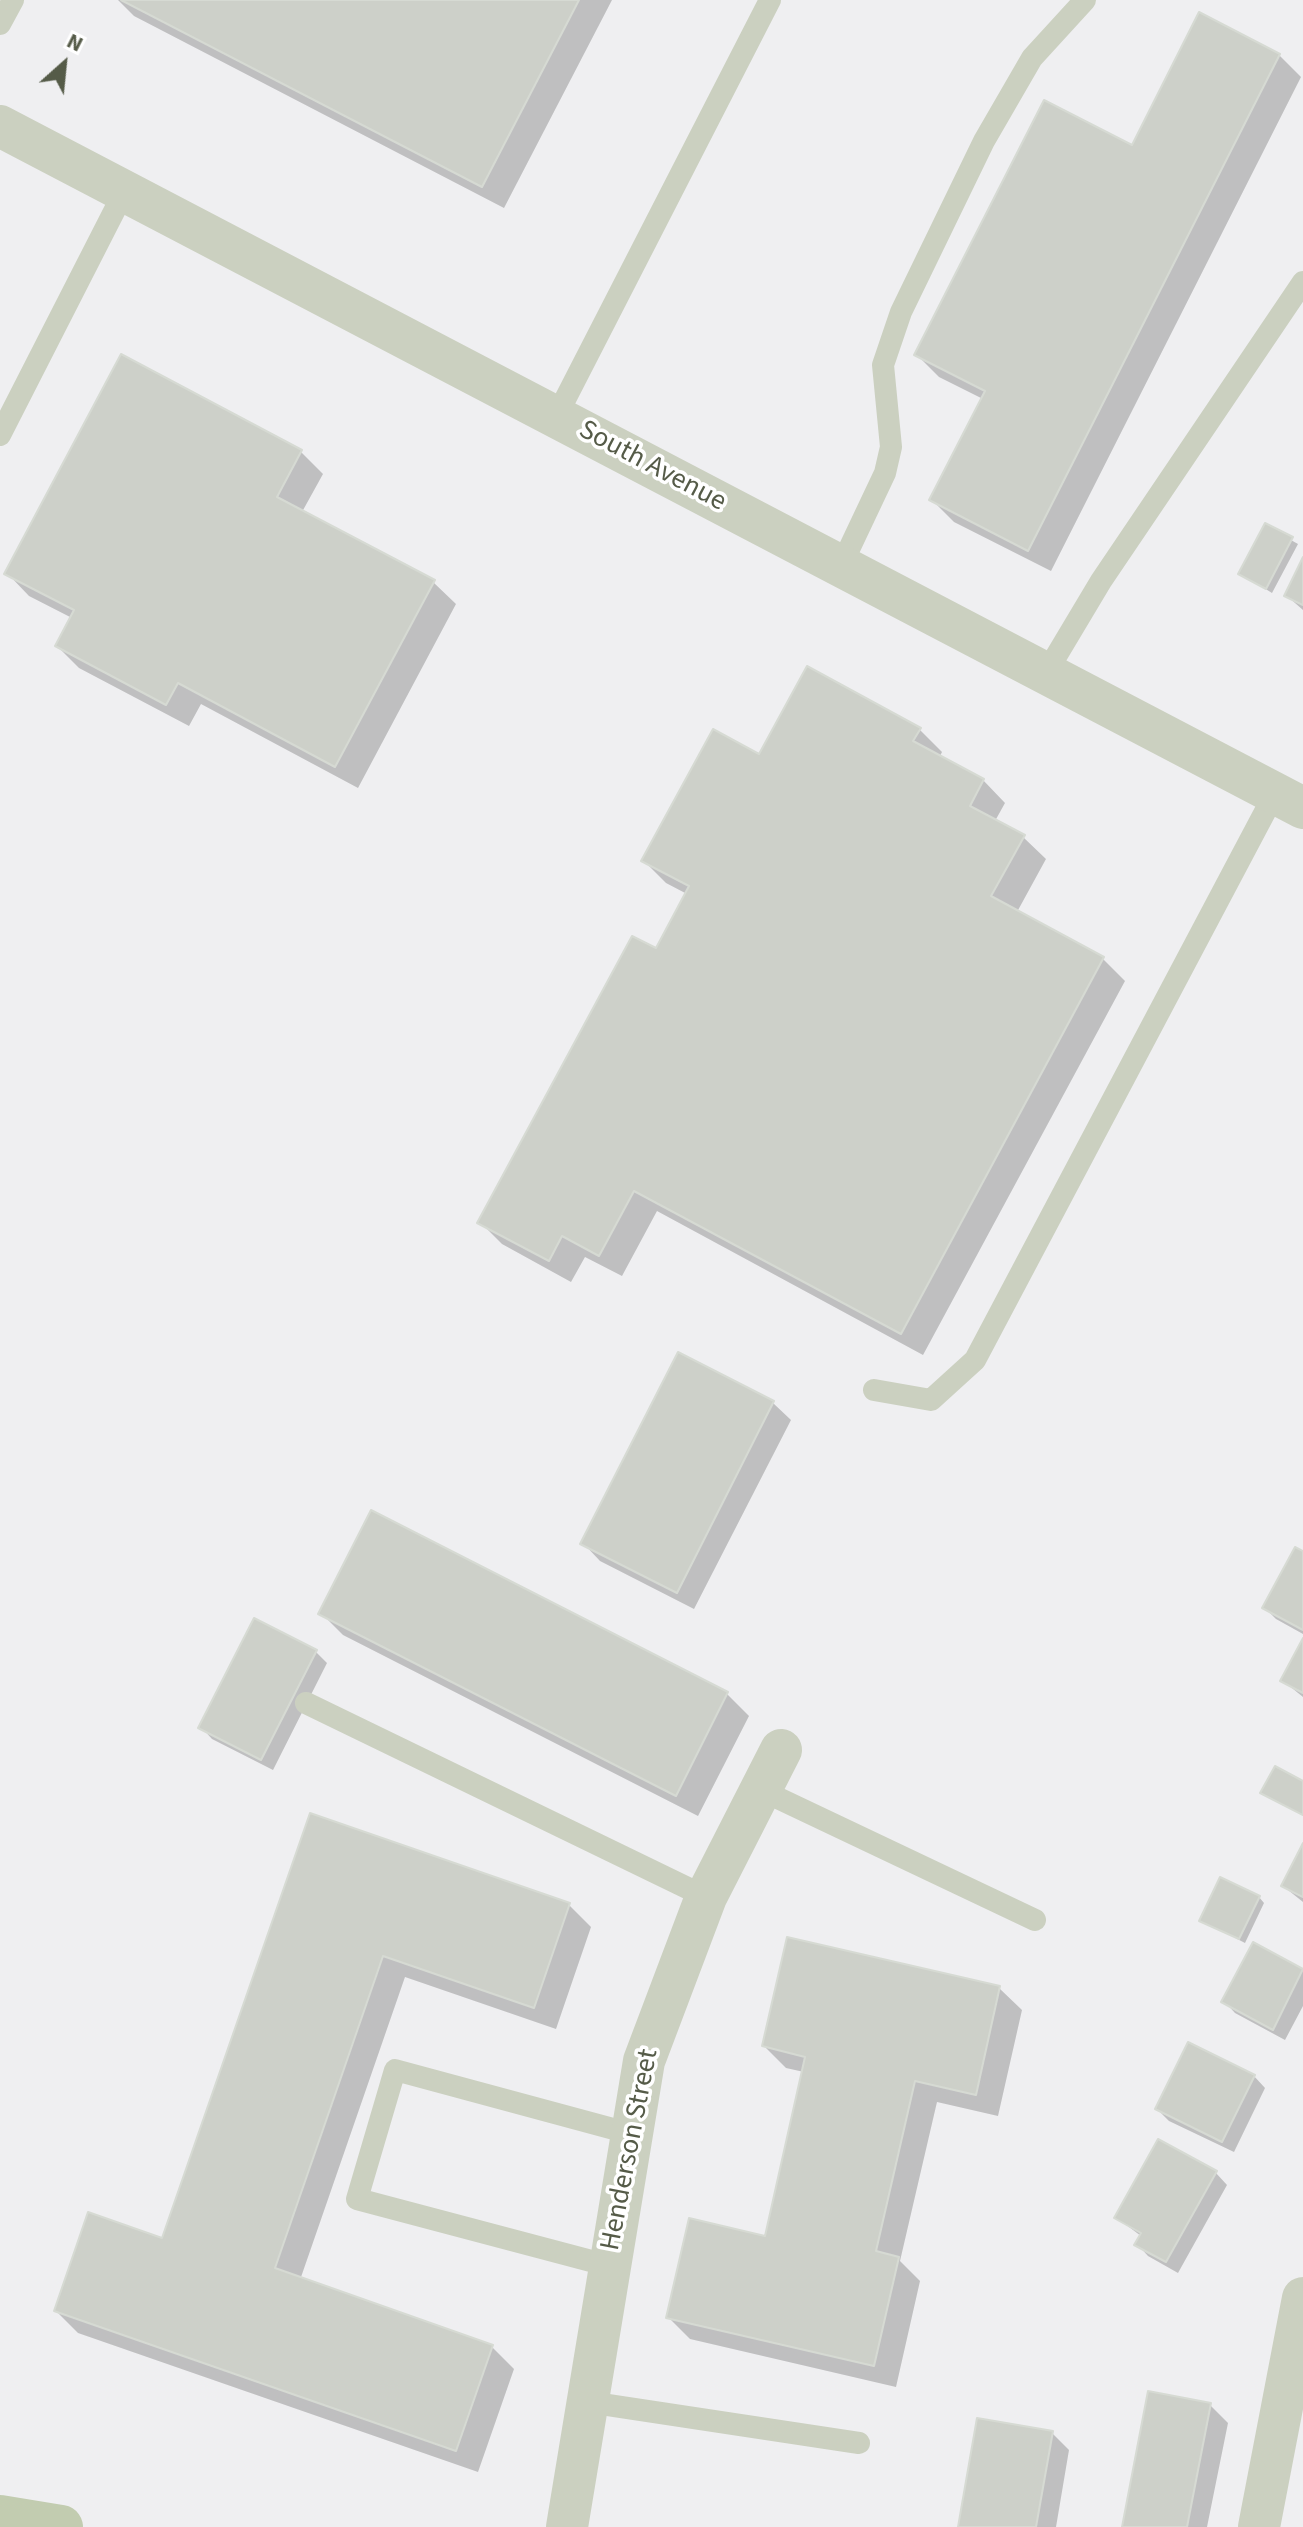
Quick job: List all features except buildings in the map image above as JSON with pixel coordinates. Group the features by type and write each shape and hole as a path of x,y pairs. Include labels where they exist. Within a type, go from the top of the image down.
{"main road":[{"path":"0,2517 61,2527"}],"street":[{"name":"South Avenue","path":"0,126 1289,800"},
{"name":"Henderson Street","path":"567,2527 644,2061 706,1897 781,1750"},
{"path":"1259,2527 1303,2298"}],"lane":[{"path":"0,24 13,0"},
{"path":"556,417 770,0"},
{"path":"841,566 885,473 891,447 883,365 901,312 984,141 1032,58 1085,0"},
{"path":"0,435 124,192"},
{"path":"1046,673 1101,581 1303,282"},
{"path":"874,1390 931,1400 975,1360 1289,800"},
{"path":"306,1703 706,1897"},
{"path":"761,1790 1035,1920"},
{"path":"610,2266 357,2199 395,2070 632,2134"},
{"path":"588,2402 859,2443"}]}
